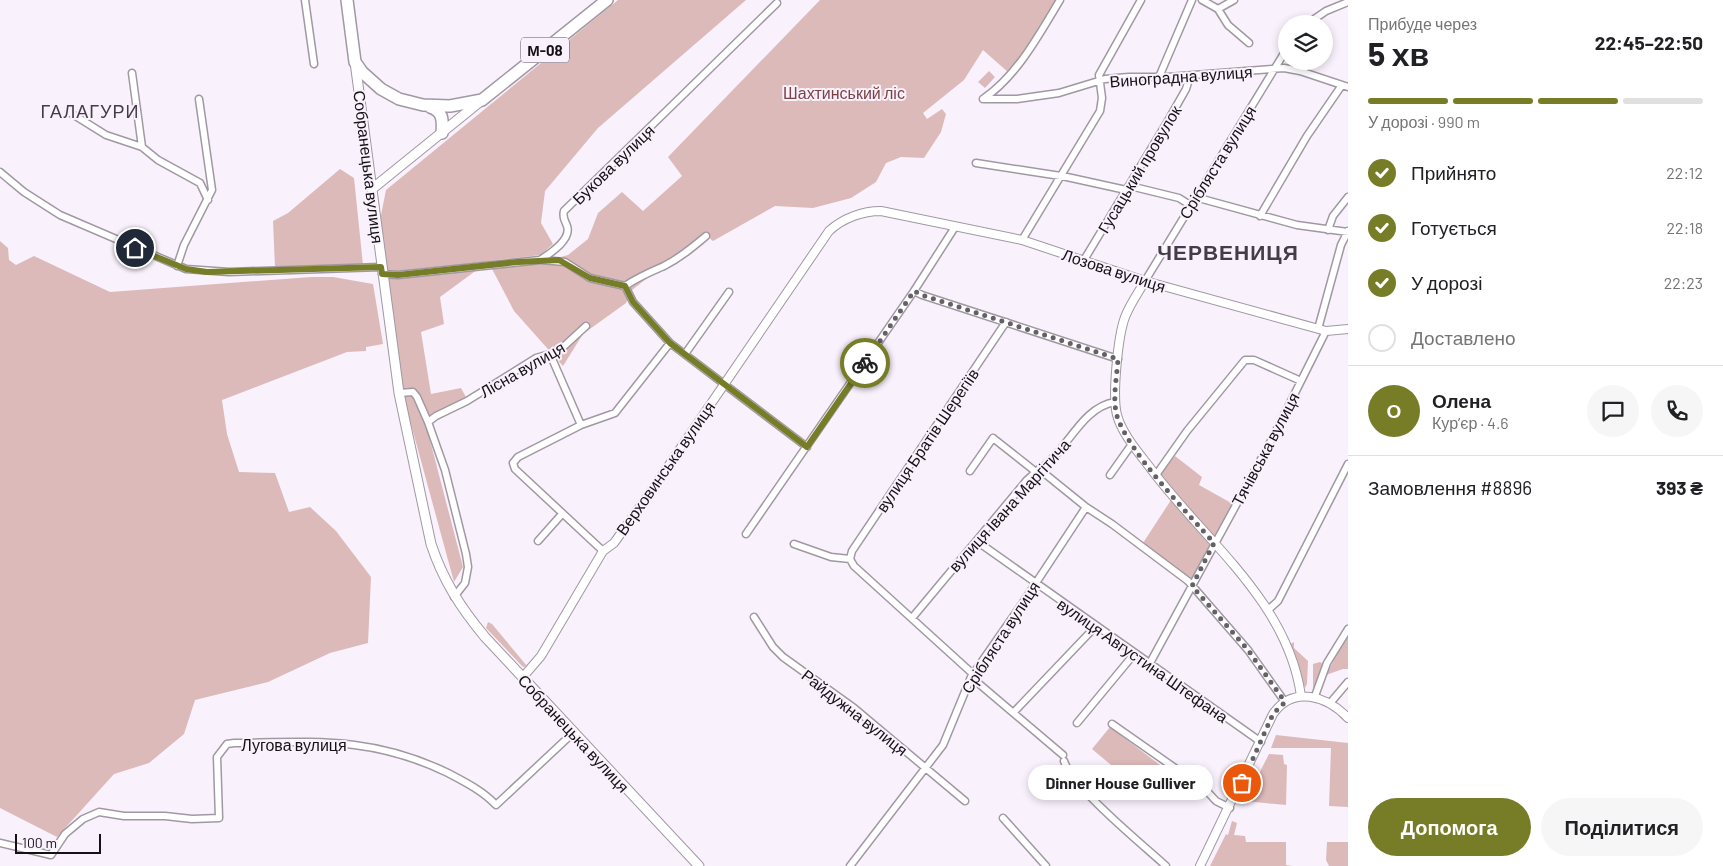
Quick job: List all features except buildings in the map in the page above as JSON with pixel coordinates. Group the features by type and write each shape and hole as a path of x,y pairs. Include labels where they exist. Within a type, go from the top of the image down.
{"highway":[{"name":"Собранецька вулиця","path":"347,0 355,62"},
{"name":"М-08","path":"355,62 362,72 381,89 399,99 423,105 464,105 482,100 607,0"},
{"path":"423,105 436,109 441,114 442,132"}],"main road":[{"name":"Собранецька вулиця","path":"355,62 399,393 431,544 439,568 454,597 485,637 699,866"},
{"path":"372,188 482,100"}],"street":[{"path":"305,0 314,64"},
{"name":"Виноградна вулиця","path":"1060,0 1039,35 998,89 983,98 1017,99 1059,93 1099,82 1141,76 1190,76 1274,69 1300,71 1345,86"},
{"path":"1022,240 1100,111 1102,98 1099,75 1140,0"},
{"path":"1160,77 1192,0"},
{"path":"1202,0 1218,9 1228,25 1249,43"},
{"path":"1218,9 1234,0"},
{"path":"1320,15 1348,2"},
{"name":"Букова вулиця","path":"0,172 24,192 60,215 177,266 195,271 382,271 398,275 540,260 554,250 567,234 568,229 563,218 564,211 778,3"},
{"name":"Срібляста вулиця","path":"1278,63 1190,205 1124,320 1118,359 1115,402 1118,416 1132,444 1264,602 1290,657 1299,681 1301,696"},
{"path":"132,74 142,147"},
{"name":"Гусацький провулок","path":"1084,260 1170,119 1186,89 1190,76"},
{"path":"1260,216 1307,136 1345,86"},
{"path":"177,266 184,245 212,190 199,99"},
{"path":"69,112 106,135 142,147 158,160 200,183 208,200"},
{"path":"976,163 1179,198 1190,205"},
{"path":"1195,197 1260,216 1328,230 1348,232"},
{"path":"1328,230 1333,216 1348,197"},
{"name":"Верховинська вулиця","path":"523,677 541,656 603,551 614,543 628,524 832,228 850,218 871,211 909,217"},
{"name":"Лозова вулиця","path":"909,217 1022,240 1145,281 1322,330"},
{"path":"746,534 914,291 955,227"},
{"name":"Тячівська вулиця","path":"1150,663 1272,439 1301,380 1322,330 1341,245 1348,232"},
{"path":"540,260 559,260 590,278 625,286 643,273 664,265 688,251 706,236"},
{"path":"554,250 559,260"},
{"path":"625,286 633,302 670,343 807,447"},
{"path":"914,291 1118,359"},
{"path":"685,354 729,292"},
{"name":"вулиця Братів Шерегіїв","path":"850,559 852,551 1006,322"},
{"name":"Лісна вулиця","path":"428,422 467,401 536,358 561,349 586,326"},
{"path":"1322,330 1348,329"},
{"path":"603,551 515,469 513,463 518,457 581,425 616,413 670,343"},
{"path":"550,354 581,425"},
{"path":"1156,475 1187,431 1245,360 1254,360 1301,380"},
{"path":"399,393 413,392 428,422 445,470 467,559 463,588 454,597"},
{"name":"вулиця Івана Маргітича","path":"912,618 1037,470 1091,415 1104,406 1115,402"},
{"path":"970,471 993,438 1112,524 1192,586 1248,650 1285,702"},
{"path":"1110,475 1132,444"},
{"path":"1268,610 1278,601 1348,464"},
{"name":"Срібляста вулиця","path":"850,866 948,737 961,698 972,676 1086,507"},
{"path":"538,541 562,514"},
{"name":"вулиця Августина Штефана","path":"978,542 1261,742"},
{"path":"794,544 831,557 850,559 854,566 1063,758 1069,772 1082,788 1166,866"},
{"name":"Райдужна вулиця","path":"754,617 765,636 783,657 854,708 965,801"},
{"path":"1014,712 1096,626"},
{"path":"1315,696 1327,663 1348,629"},
{"path":"1077,723 1135,653"},
{"path":"1331,702 1348,682"},
{"path":"1200,866 1230,808 1273,714 1285,702 1301,696 1315,696 1331,702 1348,718"},
{"path":"1112,724 1206,790 1216,801 1230,808"},
{"name":"Лугова вулиця","path":"0,843 51,855 65,834 83,819 99,812 124,816 165,816 192,819 219,818 217,757 227,744 234,743 351,743 379,748 423,761 460,779 496,805 574,732"},
{"path":"1003,818 1046,866"}],"green space":[{"path":"618,0 746,0 598,128 545,191 541,223 553,244 541,255 489,261 440,297 444,324 421,332 431,394 461,388 467,399 425,421 463,567 454,582 405,402 380,220 386,190"},
{"name":"Шахтинський ліс","path":"820,0 1061,0 1035,41 1009,73 983,50 964,80 923,113 927,119 942,109 946,114 941,132 924,158 901,157 886,163 876,182 851,198 813,208 775,206 713,241 704,234 632,290 626,303 583,334 563,366 514,311 490,265 539,263 568,255 588,239 598,213 622,192 643,211 682,176 668,157"},
{"path":"989,71 995,77 985,88 978,82"},
{"path":"340,169 354,178 363,265 275,268 273,221 288,213"},
{"path":"0,241 8,248 9,260 16,265 34,256 110,292 311,277 333,277 373,284 383,344 366,347 366,351 347,352 222,400 227,434 239,472 275,473 289,512 310,507 336,531 371,577 368,643 330,653 268,682 195,700 184,734 149,763 114,774 57,837 0,808"},
{"path":"1175,456 1202,477 1199,485 1233,504 1214,537 1160,475"},
{"path":"1171,500 1210,544 1192,580 1143,543"},
{"path":"488,622 492,624 527,666 523,667 486,628"},
{"path":"1348,634 1348,669 1326,675"},
{"path":"1294,642 1294,648 1308,661 1307,684 1305,688 1289,645"},
{"path":"1320,662 1325,665 1313,689 1313,664"},
{"path":"1110,727 1164,768 1148,796 1092,749"},
{"path":"1276,735 1348,743 1348,807 1329,806 1331,748 1271,748"},
{"path":"1269,754 1283,755 1284,764 1287,765 1286,805 1245,801"},
{"path":"1232,821 1237,823 1234,835 1245,836 1246,842 1286,842 1286,865 1292,866 1210,866 1226,834 1228,835"},
{"path":"1327,842 1348,842 1348,866 1329,866 1326,860"}],"way so far":[{"path":"865,363 914,291 1118,359 1115,402 1118,416 1132,444 1168,490 1214,543 1192,586 1248,650 1285,702 1273,714 1242,783"}],"place":[{"name":"Dinner House Gulliver","path":"1242,783"}],"district":[{"name":"ГАЛАГУРИ","path":"90,111"},
{"name":"ЧЕРВЕНИЦЯ","path":"1228,251"}],"route":[{"path":"135,248 186,269 207,272 381,267 382,274 398,275 529,261 559,260 590,278 613,281 625,286 633,302 670,343 807,447 865,363"}]}
